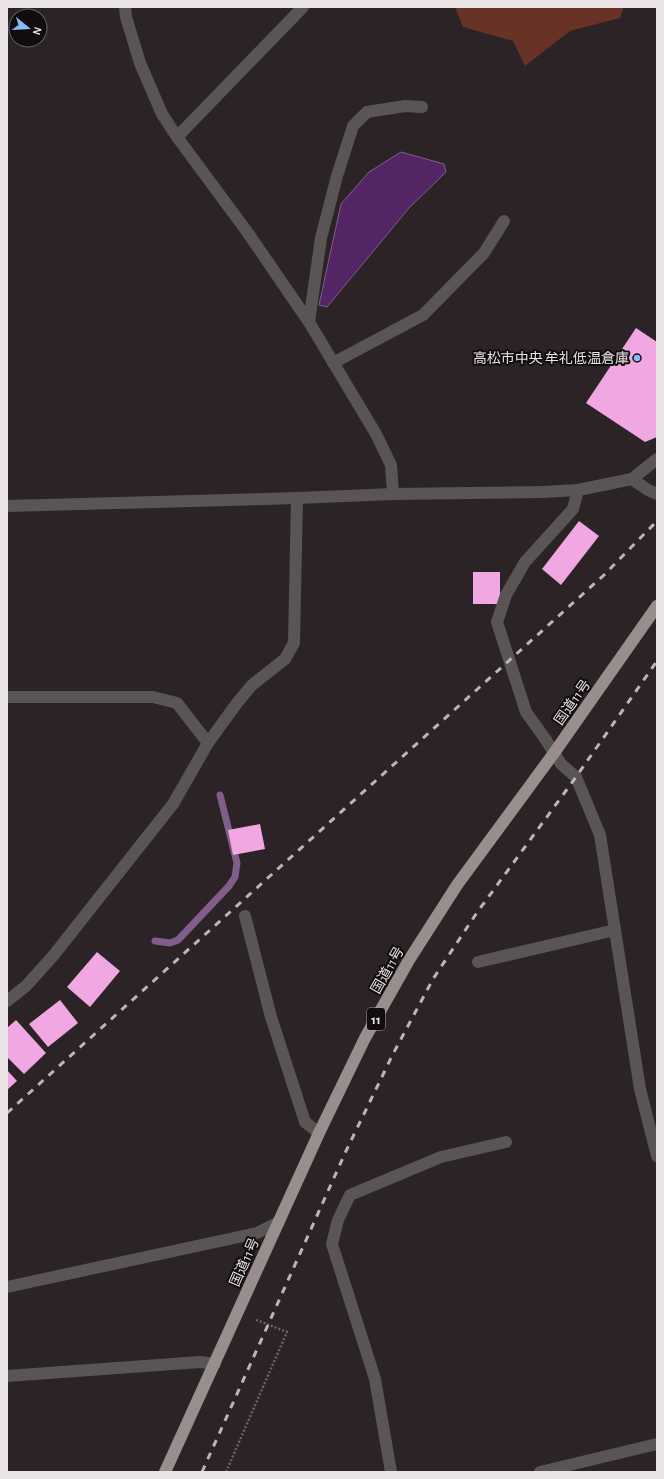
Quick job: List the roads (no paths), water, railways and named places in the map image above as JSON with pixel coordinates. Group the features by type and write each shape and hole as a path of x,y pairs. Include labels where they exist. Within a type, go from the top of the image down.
{"highway":[{"name":"国道11号","path":"165,1472 319,1133 365,1038 409,960 457,885 554,753 657,606"}],"street":[{"path":"125,7 126,17 140,63 162,114 177,137 248,233 309,322 376,434 391,465 393,494"},
{"path":"177,137 303,7"},
{"path":"309,322 321,238 337,176 353,126 367,112 405,106 422,107"},
{"path":"333,363 423,315 484,253 504,221"},
{"path":"7,506 578,490 632,479 657,459"},
{"path":"632,479 648,490 657,494"},
{"path":"578,490 573,509 526,562 506,595 497,622 526,712 561,764 576,777 600,835 640,1090 657,1156"},
{"path":"7,1001 26,986 53,956 173,804 208,743 252,685 285,659 294,643 297,498"},
{"path":"7,697 153,697 177,703 208,743"},
{"path":"245,916 270,1017 305,1122 319,1133"},
{"path":"478,962 615,930"},
{"path":"391,1472 375,1379 332,1244 338,1220 350,1195 441,1157 506,1142"},
{"path":"7,1287 256,1233 279,1222"},
{"path":"7,1376 200,1362 215,1364"},
{"path":"540,1472 657,1444"}],"waterway":[{"path":"155,941 170,943 178,940 229,886 235,877 237,863 220,795"}],"railway":[{"path":"7,1113 604,575 657,521"},
{"path":"202,1472 346,1151 393,1054 433,979 476,914 576,777 657,661"}],"place":[{"name":"高松市中央 牟礼低温倉庫","path":"637,358"}]}
